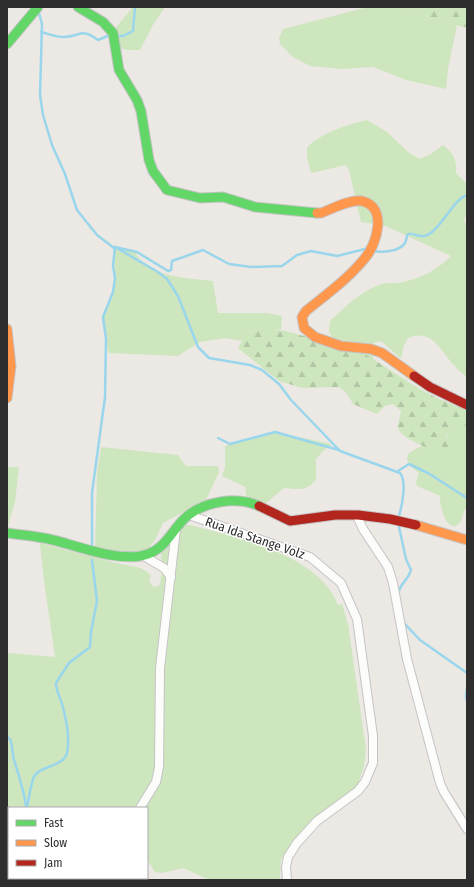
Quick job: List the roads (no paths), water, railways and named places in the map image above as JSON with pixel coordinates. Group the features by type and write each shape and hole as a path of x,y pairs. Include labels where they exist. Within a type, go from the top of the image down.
{"street":[{"path":"7,44 38,7"},
{"path":"78,7 103,22 113,33 119,70 137,100 141,111 149,160 153,172 167,190 200,198 223,197 255,207 277,210 322,212 351,202 361,202 370,205 377,215 378,230 376,238 366,257 342,282 306,311 302,317 304,328 316,337 342,346 371,349 382,353 430,387 467,405"},
{"path":"7,329 10,366 7,398"},
{"path":"144,556 160,547 189,515 208,504 232,502 252,504 290,521 333,515 357,516 403,522 467,540"},
{"name":"Rua Ida Stange Volz","path":"189,515 310,557 341,583 357,619 373,736 374,757 370,773 358,791 317,821 297,843 287,862 287,880"},
{"path":"357,516 363,529 388,567 394,583 407,659 440,783 467,829"},
{"path":"141,807 156,782 159,767 160,668 176,528"},
{"path":"7,533 48,539 119,555 144,556 164,568 171,576"}],"waterway":[{"path":"117,36 123,36 133,31 135,7"},
{"path":"39,13 42,24 40,95 43,115 52,145 65,174 77,210 97,235 114,248"},
{"path":"41,32 64,37 84,33 98,40 110,35"},
{"path":"374,251 382,252 395,250 403,246 408,234 422,236 430,234 456,203 467,195"},
{"path":"115,247 158,272 167,279 178,296 198,347 209,358 250,365 262,370 279,384 291,400 340,451 400,473 404,487 399,516"},
{"path":"115,247 137,252 168,271 171,270 172,261 203,250 229,264 251,267 282,266 297,255 311,251 337,256 365,249"},
{"path":"92,546 92,493 105,397 106,339 103,317 113,292 115,278 113,266 115,247"},
{"path":"218,438 230,444 275,432 339,450"},
{"path":"398,471 409,464 428,473 467,498"},
{"path":"398,595 400,587 408,577 411,570 406,559 399,527"},
{"path":"27,807 31,785 35,775 38,772 62,761 67,753 68,735 66,722 56,683 69,663 90,647 91,632 97,601 92,560"},
{"path":"404,623 420,640 467,673"},
{"path":"467,688 467,701"},
{"path":"7,737 11,742 13,757 23,789 26,806"}]}
